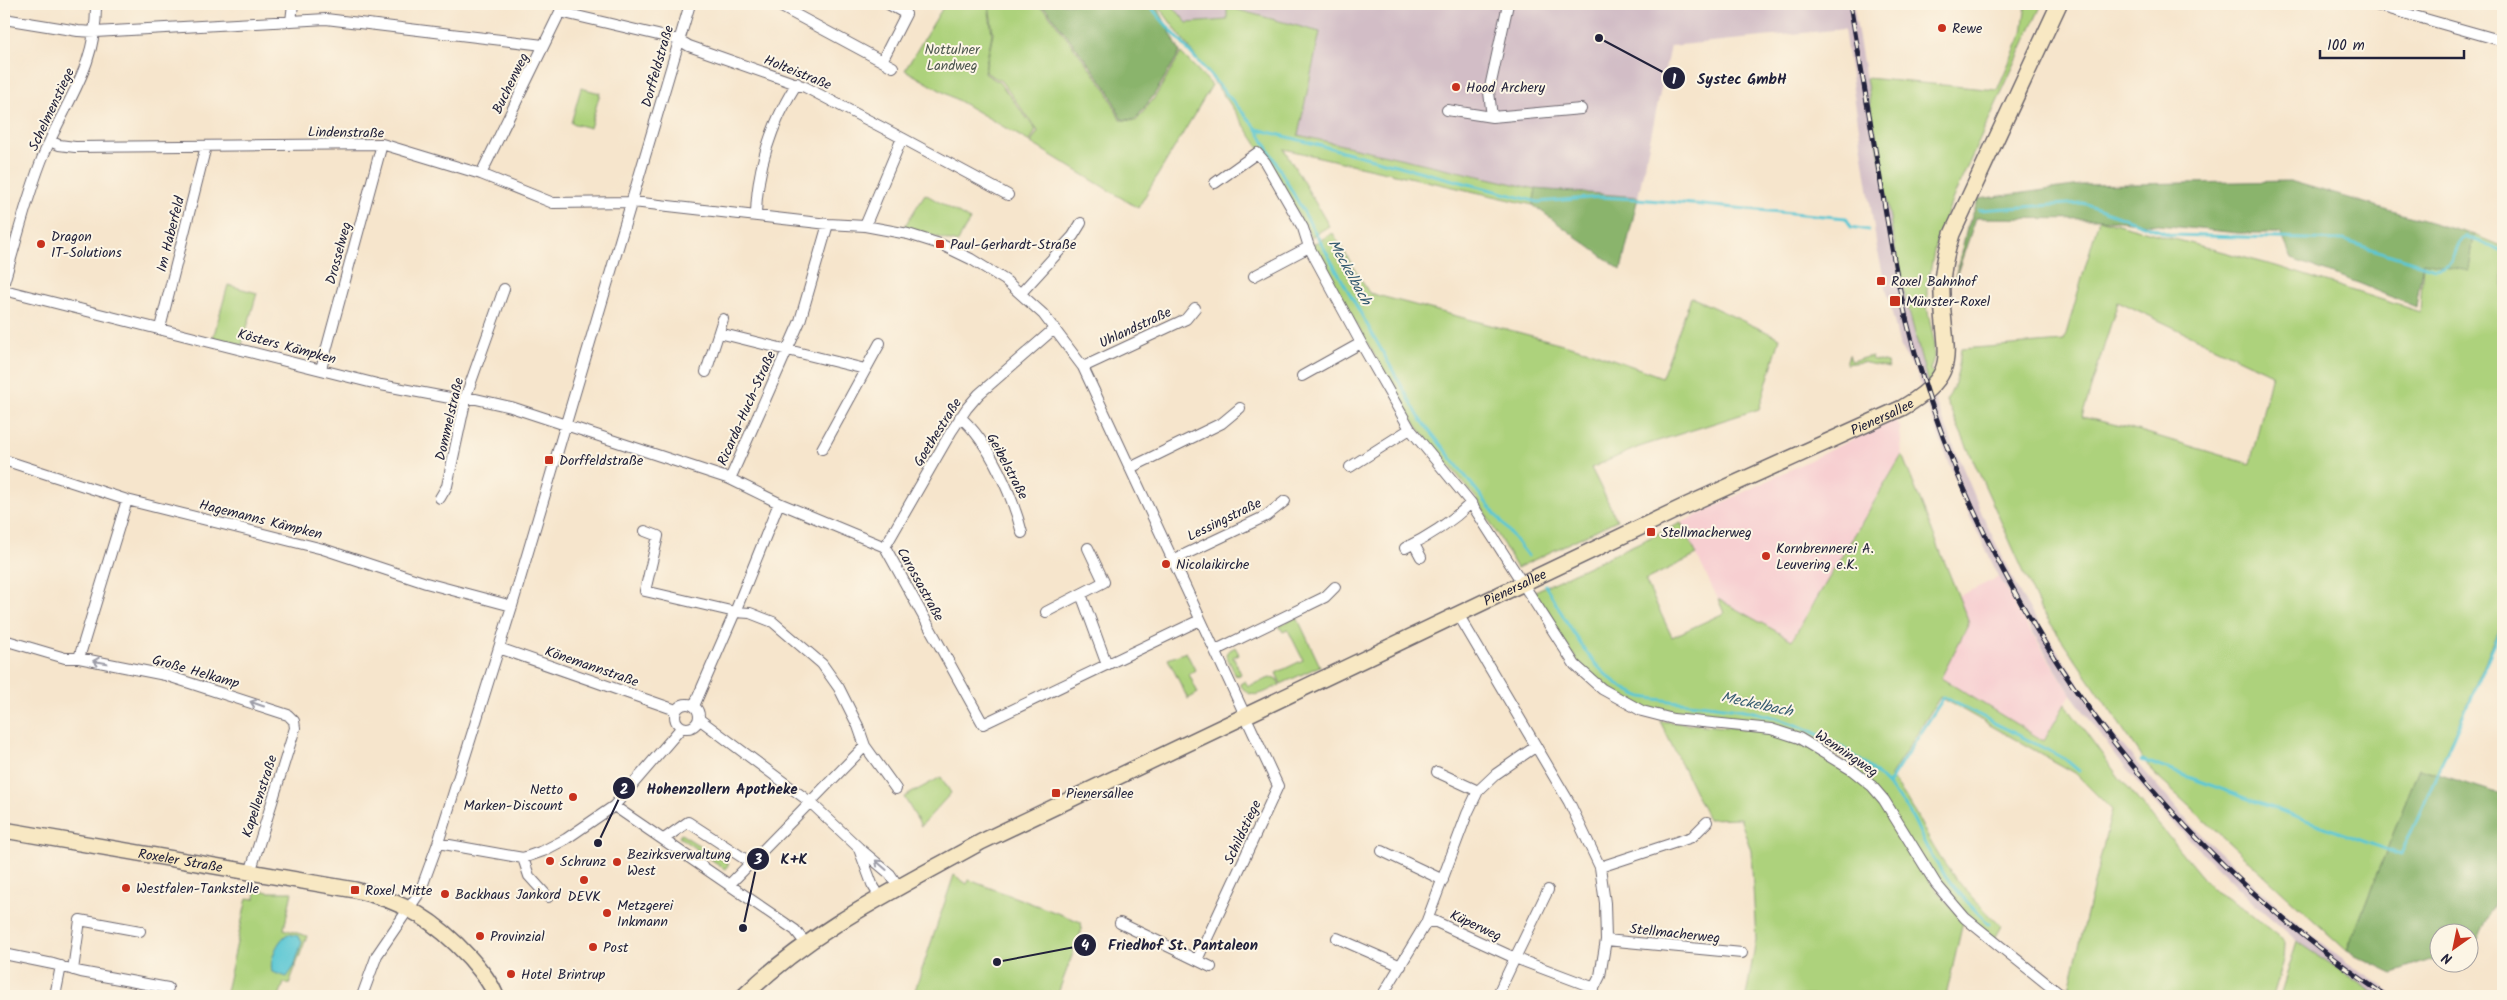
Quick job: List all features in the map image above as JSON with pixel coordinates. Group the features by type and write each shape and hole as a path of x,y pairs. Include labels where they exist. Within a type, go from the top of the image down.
{"main road":[{"name":"Pienersallee","path":"744,996 807,945 880,897 1029,817 1522,585 1685,506 1902,408 1928,392 1936,384 1947,361 1942,284 1945,259 1952,234 2059,4"},
{"name":"Roxeler Straße","path":"4,830 355,890 388,898 409,908 438,927 464,951 492,985 496,996"}],"street":[{"name":"Schelmenstiege","path":"4,282 50,141 78,88 95,32 96,4"},
{"path":"291,21 293,4"},
{"name":"Dorffeldstraße","path":"362,996 377,954 424,883 438,843 512,606 690,4"},
{"path":"776,4 893,67"},
{"path":"882,61 906,14 888,4"},
{"path":"1492,117 1490,86 1508,4"},
{"path":"2372,4 2503,41"},
{"name":"Holteistraße","path":"560,8 679,40 689,46 796,83 1008,195"},
{"name":"Buchenweg","path":"481,174 560,8"},
{"path":"4,19 95,32 326,19 544,45"},
{"path":"756,215 762,164 769,138 796,83"},
{"path":"1447,110 1492,117 1581,109"},
{"path":"865,226 902,138"},
{"name":"Lindenstraße","path":"50,141 75,147 382,144 481,174 553,202 632,202"},
{"name":"Drosselweg","path":"321,370 382,144"},
{"name":"Im Haberfeld","path":"160,328 206,146"},
{"name":"Wenningweg","path":"1215,183 1256,153 1265,162 1298,219 1309,247 1361,343 1410,429 1471,503 1522,585 1576,665 1602,689 1624,702 1657,716 1771,729 1799,738 1852,770 1872,786 1884,800 1936,884 1965,918 2062,996"},
{"path":"632,202 828,224 865,226 908,234 940,244 989,269 1020,293 1055,328 1083,367 1200,620 1246,714"},
{"path":"1020,293 1073,236 1081,223"},
{"name":"Ricarda-Huch-Straße","path":"730,479 800,321 828,224"},
{"path":"1254,276 1309,247"},
{"name":"Dommelstraße","path":"440,498 447,486 467,393 504,289"},
{"name":"Kösters Kämpken","path":"4,290 381,385 467,400 476,399 564,425"},
{"name":"Uhlandstraße","path":"1083,367 1186,319 1195,308"},
{"path":"706,372 723,319"},
{"name":"Goethestraße","path":"885,547 960,417 979,394 1055,328"},
{"name":"Ricarda-Huch-Straße","path":"719,333 788,348 865,369"},
{"path":"1302,376 1361,343"},
{"path":"822,449 880,344"},
{"path":"1130,468 1222,423 1240,408"},
{"name":"Geibelstraße","path":"960,417 972,428 992,461 1017,513 1022,533"},
{"name":"Carossastraße","path":"564,425 730,479 779,503 885,547 983,724 1200,620"},
{"path":"1350,467 1410,429"},
{"name":"Hagemanns Kämpken","path":"4,460 127,500 323,549 426,583 512,606"},
{"path":"79,658 127,500"},
{"name":"Lessingstraße","path":"1173,560 1266,516 1285,501"},
{"path":"694,706 735,612 779,503"},
{"path":"1421,557 1410,546 1454,519 1471,503"},
{"path":"645,531 658,536 645,591 735,612 750,613 773,622 822,664 839,688 858,726 865,746 896,789"},
{"path":"1046,612 1104,582 1088,548"},
{"path":"1216,650 1325,597 1335,587"},
{"path":"1081,594 1107,666"},
{"path":"1458,614 1569,802 1600,867 1605,903 1606,940 1600,976 1591,992"},
{"name":"Große Helkamp","path":"4,640 65,658 79,658 136,668 224,693 288,715 294,721 295,728"},
{"name":"Könemannstraße","path":"499,648 676,710"},
{"path":"682,727 676,719 676,710 684,704 694,706 698,711 699,718 810,802 890,874 898,886"},
{"name":"Schildstiege","path":"1197,960 1278,786 1246,714"},
{"path":"438,843 523,858 544,851 566,839 614,806 682,727 692,727 699,718"},
{"name":"Kapellenstraße","path":"250,873 295,728"},
{"path":"730,884 865,746"},
{"path":"1382,996 1426,924 1467,814 1478,792 1496,774 1536,747"},
{"path":"1437,772 1478,792"},
{"path":"614,806 795,930 807,945"},
{"path":"664,839 688,822 751,863"},
{"path":"1600,867 1692,837 1707,822"},
{"path":"859,848 872,884 880,897"},
{"path":"1382,851 1443,880"},
{"path":"523,858 529,876 548,897"},
{"path":"1497,996 1548,890"},
{"path":"72,970 80,920 140,931"},
{"name":"Küperweg","path":"1426,924 1434,921 1591,992"},
{"path":"1120,923 1211,967"},
{"path":"1337,938 1401,966"},
{"name":"Stellmacherweg","path":"1606,940 1742,953"},
{"path":"4,954 72,970 168,988"},
{"path":"55,996 61,966"}],"shaded area":[{"path":"1171,4 1853,4 1900,276 1928,384 1985,521 2021,596 2111,732 2190,824 2288,916 2339,957 2396,996 2378,996 2297,941 2251,901 2165,815 2118,759 2071,694 1999,577 1970,517 1929,411 1918,375 1900,347 1877,248 1844,29 1670,46 1638,197 1536,189 1298,135 1227,8 1227,20 1186,23"},
{"path":"1894,419 1900,427 1902,455 1792,640 1718,599 1681,523"},
{"path":"1999,577 2020,615 2071,694 2044,741 1940,678 1969,623 1957,597"}],"green space":[{"name":"Nottulner Landweg","path":"945,4 988,4 992,34 984,73 999,82 1036,130 1030,142 905,70"},
{"path":"989,4 1035,4 1046,11 1106,89 1120,120 1136,121 1155,97 1181,53 1212,85 1138,208 1031,143 1038,131 1001,81 985,72 993,33"},
{"path":"1038,4 1156,4 1180,52 1154,95 1135,120 1121,119 1108,89 1047,10"},
{"path":"1157,4 1171,4 1187,23 1227,20 1227,7 1320,32 1298,135 1536,189 1533,205 1284,149 1329,226 1311,237 1272,167 1228,101"},
{"path":"2026,4 2042,4 1953,198 1935,246 1927,289 1927,307 1934,341 1934,357 1930,370 1935,374 1928,384 1900,276 1866,78 1997,90 2022,33"},
{"path":"581,88 600,93 590,128 571,123"},
{"path":"2290,181 2474,235 2469,271 2423,262 2416,307 2361,284 2292,259 2281,233 2238,233 2099,219 1976,218 1954,282 1967,228 1979,199 2081,185"},
{"path":"1536,189 1638,197 1621,270 1533,205"},
{"path":"925,194 970,220 957,243 904,227"},
{"path":"2099,219 2276,266 2420,312 2423,262 2469,270 2474,235 2503,247 2503,621 2436,774 2419,768 2347,951 2153,773 2040,608 1946,400 1955,383 1961,349 2064,341","holes":["2118,301 2272,374 2250,464 2130,428 2082,417"]},
{"path":"1333,233 1369,293 1593,352 1662,377 1691,297 1780,338 1759,409 1639,447 1591,468 1617,520 1517,568 1477,499 1416,425 1310,246"},
{"path":"228,285 257,293 242,345 213,338"},
{"path":"1849,354 1851,361 1872,356 1871,359 1887,363 1889,368 1862,362 1846,364"},
{"path":"1902,455 1969,623 1941,678 2044,741 2065,704 2118,776 2213,890 2246,910 2285,942 2284,960 2273,996 2067,996 2112,810 2075,773 1940,697 1890,777 1909,802 1933,846 1948,868 1973,898 2001,926 1993,940 1947,893 1855,768 1826,748 1800,735 1772,726 1739,719 1656,712 1642,707 1602,683 1578,662 1531,593 1681,523 1697,555 1645,580 1672,637 1724,613 1718,599 1792,640"},
{"path":"1297,617 1320,666 1281,684 1276,673 1303,660 1288,630 1283,632 1279,626"},
{"path":"1235,647 1239,654 1233,657 1241,674 1236,676 1226,655 1227,652"},
{"path":"1186,652 1195,670 1189,674 1198,693 1188,699 1168,659"},
{"path":"1270,678 1277,679 1280,685 1263,693 1253,695 1244,690 1240,684 1245,681 1248,686"},
{"path":"1660,721 1758,730 1799,743 1822,754 1870,789 1894,821 1924,874 1963,922 1946,996 1746,996 1756,940 1751,851 1740,818 1708,819"},
{"path":"2419,768 2503,795 2503,888 2480,934 2480,922 2430,922 2430,960 2393,973 2347,951"},
{"path":"941,777 951,793 921,826 904,797"},
{"path":"681,834 729,864 725,869 679,837"},
{"path":"954,875 967,884 969,880 1081,922 1082,929 1057,996 913,996"},
{"path":"256,890 292,892 284,929 307,936 289,984 284,983 279,996 225,996 247,898 255,899"},
{"path":"2297,941 2378,996 2280,996"}],"water":[{"path":"288,934 298,936 302,942 294,967 287,977 272,972 271,967 277,946"}],"waterway":[{"name":"Meckelbach","path":"1148,4 1257,129 1419,417 1528,556"},
{"path":"1257,129 1538,202 1601,197 1637,199 1846,218 1851,227 1868,230"},
{"path":"1979,210 2083,203 2171,235 2343,240 2435,269 2448,264 2460,240 2465,236 2503,251"},
{"name":"Meckelbach","path":"1545,585 1574,635 1585,650 1609,677 1624,688 1642,697 1732,708 1768,716 1813,732 1854,756 1873,771 1906,807 1927,848 1947,879 1989,924"},
{"path":"2142,760 2401,855 2503,625"},
{"path":"1888,784 1944,697 2065,759 2079,771"}],"railway":[{"path":"1850,4 1891,245 1910,334 1949,452 1990,545 2039,633 2095,717 2158,796 2228,869 2304,936 2386,996"}],"place":[{"name":"Rewe","path":"1942,28"},
{"name":"Systec GmbH","path":"1599,38"},
{"name":"Hood Archery","path":"1456,87"},
{"name":"Dragon IT-Solutions","path":"41,244"},
{"name":"Paul-Gerhardt-Straße","path":"940,244"},
{"name":"Roxel Bahnhof","path":"1881,281"},
{"name":"Münster-Roxel","path":"1895,301"},
{"name":"Dorffeldstraße","path":"549,460"},
{"name":"Stellmacherweg","path":"1651,532"},
{"name":"Kornbrennerei A. Leuvering e.K.","path":"1766,556"},
{"name":"Nicolaikirche","path":"1166,564"},
{"name":"Pienersallee","path":"1056,793"},
{"name":"Netto Marken-Discount","path":"573,797"},
{"name":"Hohenzollern Apotheke","path":"598,843"},
{"name":"Schrunz","path":"550,861"},
{"name":"Bezirksverwaltung West","path":"617,862"},
{"name":"DEVK","path":"584,880"},
{"name":"Westfalen-Tankstelle","path":"126,888"},
{"name":"Roxel Mitte","path":"355,890"},
{"name":"Backhaus Jankord","path":"445,894"},
{"name":"Metzgerei Inkmann","path":"607,913"},
{"name":"K+K","path":"743,928"},
{"name":"Provinzial","path":"480,936"},
{"name":"Post","path":"593,947"},
{"name":"Friedhof St. Pantaleon","path":"997,962"},
{"name":"Hotel Brintrup","path":"511,974"}]}
